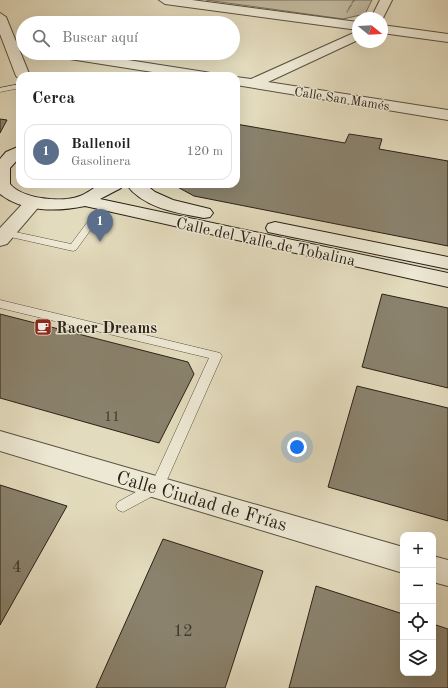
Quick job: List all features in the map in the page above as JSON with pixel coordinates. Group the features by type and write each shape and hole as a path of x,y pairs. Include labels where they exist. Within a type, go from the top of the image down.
{"street":[{"path":"165,0 352,25"},
{"path":"381,12 386,0"},
{"path":"1,23 16,58"},
{"path":"336,44 345,37 344,31 337,23"},
{"path":"388,25 392,28 416,34"},
{"path":"388,30 448,38"},
{"path":"240,90 352,37"},
{"path":"17,60 21,72"},
{"path":"102,60 179,72"},
{"path":"291,66 283,76 287,86 304,92"},
{"name":"Calle San Mamés","path":"240,82 448,115"},
{"path":"11,154 2,167 1,184 4,189 16,198 32,203 70,204 85,201 108,188"},
{"name":"Calle del Valle de Tobalina","path":"140,188 152,197 184,209 448,263"},
{"name":"Calle del Valle de Tobalina","path":"85,201 448,280"},
{"path":"3,237 32,203"},
{"name":"Calle Ciudad de Frías","path":"0,441 400,559"},
{"path":"436,570 448,573"}],"lane":[{"path":"0,90 16,87"},
{"path":"3,237 73,248 104,206"},
{"path":"0,304 216,356 157,487 124,506"}],"shaded area":[{"path":"206,0 372,0 366,12 352,12 352,17 343,19"}],"building":[{"path":"0,119 7,120 0,133"},
{"path":"240,125 345,143 349,134 382,139 379,149 448,161 448,246 194,196 179,188 240,188"},
{"path":"382,294 448,308 448,388 362,367"},
{"path":"0,314 188,362 194,374 159,443 0,398"},
{"path":"357,386 448,408 448,521 328,487"},
{"path":"0,485 67,506 0,625"},
{"path":"163,539 263,571 225,688 96,688"},
{"path":"316,586 400,613 400,676 436,676 436,625 448,629 448,688 289,688"}],"place":[{"name":"Ballenoil","path":"100,242"},
{"name":"Racer Dreams","path":"43,327"}]}
